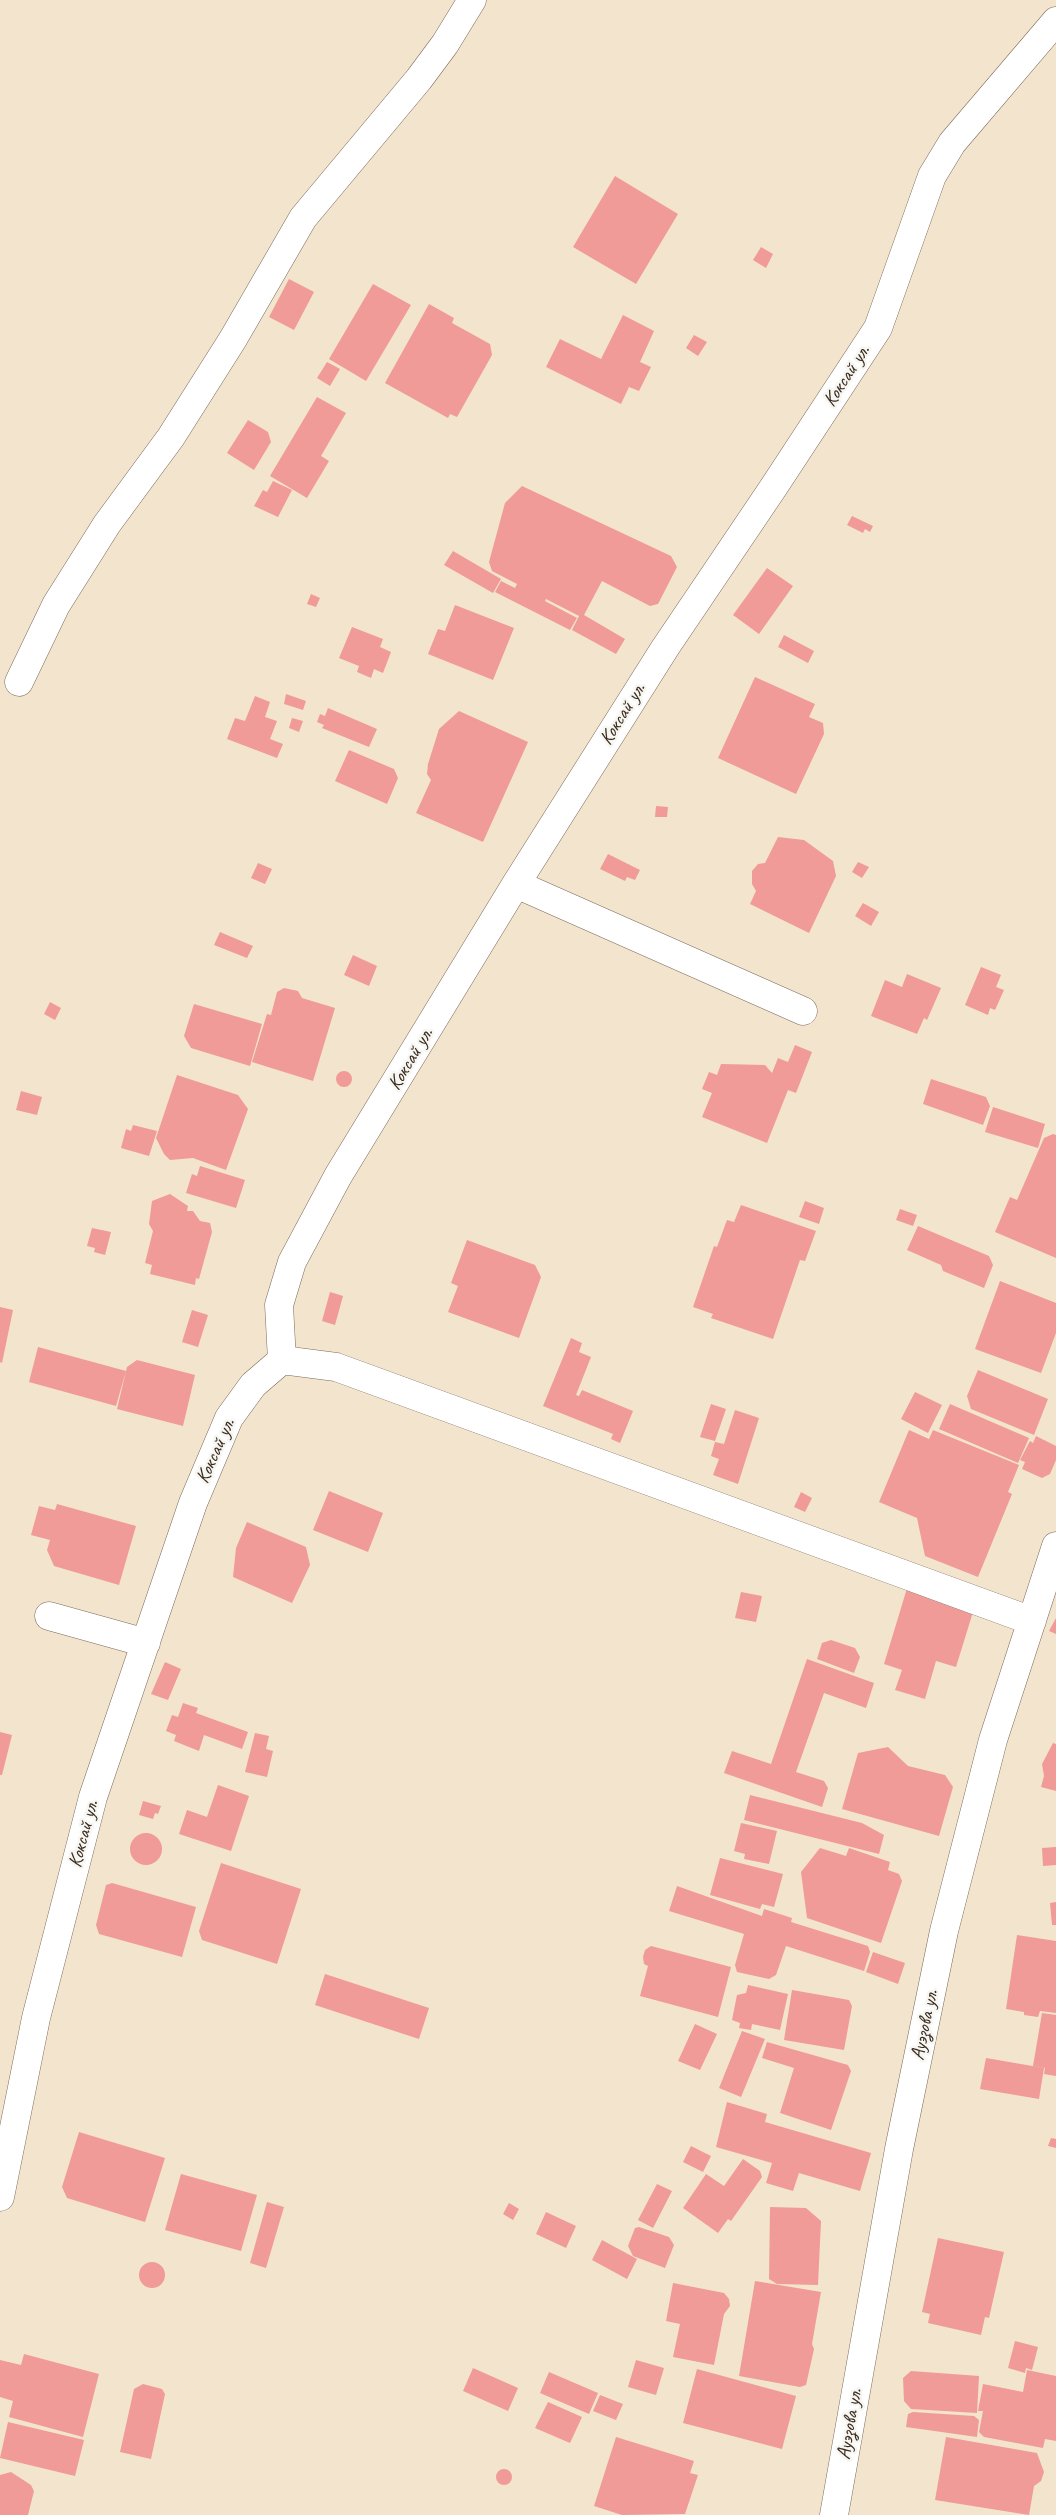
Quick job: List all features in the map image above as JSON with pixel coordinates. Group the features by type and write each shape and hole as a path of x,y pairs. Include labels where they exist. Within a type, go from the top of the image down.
{"street":[{"path":"19,682 56,604 107,524 181,421 233,340 303,218 419,79 445,44 472,0"},
{"name":"Коксай ул.","path":"0,2197 36,2018 94,1797 193,1503 228,1418 253,1385 282,1360 279,1304 292,1262 338,1176 516,884 664,648 778,481 878,328 932,176 952,143 1056,21"},
{"path":"516,884 803,1011"},
{"path":"282,1360 345,1370 1032,1621"},
{"name":"Ауэзова ул.","path":"834,2515 899,2149 944,1931 993,1740 1056,1546"},
{"path":"49,1616 146,1643"}],"building":[{"path":"615,176 678,214 636,284 573,247"},
{"path":"761,247 773,254 766,268 753,260"},
{"path":"289,279 314,292 294,330 269,317"},
{"path":"373,284 411,305 366,381 329,359"},
{"path":"429,304 454,318 452,323 490,344 492,355 457,417 450,414 448,418 385,383"},
{"path":"623,315 654,331 640,362 651,367 639,391 629,387 621,404 546,367 560,339 601,359"},
{"path":"694,335 707,342 698,356 686,348"},
{"path":"327,362 340,369 330,386 317,378"},
{"path":"317,397 346,413 321,456 329,461 307,498 270,476"},
{"path":"248,420 268,432 271,442 254,470 227,453"},
{"path":"273,481 292,490 278,517 254,506 263,490 267,492"},
{"path":"522,486 671,556 677,567 658,604 650,606 602,581 584,615 625,639 616,654 572,630 579,616 583,618 546,599 545,601 577,618 570,630 495,592 501,581 515,588 517,584 492,571 489,562 505,503"},
{"path":"852,516 873,526 870,532 865,529 863,533 847,525"},
{"path":"453,551 501,579 493,593 444,565"},
{"path":"767,568 793,586 759,634 733,615"},
{"path":"311,594 320,598 316,607 307,604"},
{"path":"455,605 514,628 493,680 428,654 438,629 445,631"},
{"path":"352,627 383,639 380,647 391,652 383,673 374,669 371,678 357,672 359,666 339,658"},
{"path":"784,635 814,651 808,663 778,647"},
{"path":"755,677 815,704 809,717 823,723 824,734 796,794 718,758"},
{"path":"286,694 306,701 303,710 284,704"},
{"path":"255,696 270,702 265,717 277,721 270,739 283,744 277,758 227,739 235,718 245,721"},
{"path":"328,708 377,729 369,747 322,728 324,725 317,722 320,714 325,716"},
{"path":"459,711 528,742 483,842 416,813 431,780 427,774 428,764 439,729"},
{"path":"292,718 303,721 299,732 289,728"},
{"path":"349,750 394,769 398,778 387,804 335,781"},
{"path":"656,806 668,807 667,817 655,817"},
{"path":"778,837 804,840 833,861 836,876 809,933 750,904 756,891 752,884 752,871 758,864 765,863"},
{"path":"608,854 640,870 635,880 627,877 625,881 600,869"},
{"path":"858,862 869,867 862,878 852,872"},
{"path":"258,863 272,869 265,884 251,878"},
{"path":"863,903 879,912 871,926 855,916"},
{"path":"220,932 253,946 247,958 214,945"},
{"path":"353,955 377,966 369,986 344,975"},
{"path":"981,967 1001,975 996,987 1004,990 995,1010 990,1008 988,1015 965,1005"},
{"path":"907,974 941,988 927,1020 924,1018 917,1034 871,1016 885,980 902,987"},
{"path":"284,988 298,991 302,998 335,1008 313,1081 252,1062 267,1014 271,1015 277,992"},
{"path":"50,1002 61,1008 55,1020 44,1014"},
{"path":"194,1004 262,1024 250,1066 191,1048 184,1036"},
{"path":"795,1045 812,1052 796,1093 788,1090 767,1143 702,1117 712,1093 702,1089 709,1072 717,1075 721,1064 765,1065 772,1073 778,1058 788,1062"},
{"path":"341,1071 347,1071 352,1076 350,1085 341,1087 336,1082 336,1076"},
{"path":"177,1075 238,1095 248,1109 226,1170 193,1158 170,1160 164,1154 156,1138"},
{"path":"931,1079 986,1097 990,1106 983,1125 923,1104"},
{"path":"21,1091 42,1097 37,1115 16,1110"},
{"path":"993,1107 1045,1124 1038,1148 985,1132"},
{"path":"133,1125 157,1131 149,1156 121,1148 126,1129 131,1131"},
{"path":"1053,1134 1056,1135 1056,1258 995,1232 1010,1197 1017,1200 1044,1138"},
{"path":"200,1166 245,1180 236,1208 186,1193 192,1174 197,1176"},
{"path":"170,1194 188,1206 187,1211 193,1211 200,1221 210,1223 212,1232 199,1279 196,1278 195,1285 150,1274 152,1265 145,1263 153,1231 149,1224 152,1201"},
{"path":"805,1201 824,1208 819,1224 799,1217"},
{"path":"741,1205 816,1231 805,1261 800,1260 773,1339 711,1318 713,1314 693,1307 714,1246 717,1247 727,1220 734,1222"},
{"path":"900,1209 917,1215 913,1226 896,1220"},
{"path":"918,1226 989,1256 993,1265 984,1288 943,1271 941,1265 907,1250"},
{"path":"92,1228 111,1232 105,1255 94,1252 95,1248 87,1246"},
{"path":"467,1240 535,1265 541,1277 519,1338 448,1312 458,1286 451,1283"},
{"path":"1000,1281 1056,1303 1056,1333 1041,1373 975,1349"},
{"path":"330,1292 343,1296 335,1325 322,1321"},
{"path":"0,1307 13,1310 2,1363 0,1362"},
{"path":"192,1310 208,1315 198,1347 182,1342"},
{"path":"571,1338 582,1343 579,1352 591,1357 576,1395 579,1396 582,1390 633,1411 620,1443 611,1439 613,1434 543,1406"},
{"path":"38,1347 126,1371 116,1406 29,1382"},
{"path":"137,1360 195,1375 183,1426 117,1409 127,1367"},
{"path":"978,1370 1048,1399 1034,1435 971,1409 967,1396"},
{"path":"915,1392 942,1405 928,1433 901,1419"},
{"path":"711,1404 726,1409 715,1441 700,1437"},
{"path":"950,1404 1029,1438 1018,1463 939,1429"},
{"path":"735,1410 759,1418 738,1484 713,1475 719,1459 711,1456 715,1442 724,1444"},
{"path":"909,1430 929,1439 933,1430 1019,1465 1008,1492 1012,1494 978,1577 925,1556 917,1518 879,1502"},
{"path":"1036,1436 1056,1446 1056,1460 1050,1474 1042,1478 1022,1469 1025,1462 1020,1460 1030,1441 1033,1443"},
{"path":"329,1491 383,1513 368,1552 313,1530"},
{"path":"801,1492 812,1498 805,1512 794,1507"},
{"path":"57,1504 136,1526 119,1585 54,1566 47,1550 50,1540 31,1535 39,1506 55,1510"},
{"path":"247,1522 306,1547 310,1565 292,1603 233,1577 236,1548"},
{"path":"908,1585 973,1612 956,1667 936,1661 925,1699 895,1690 902,1670 884,1664"},
{"path":"741,1592 762,1596 756,1622 735,1618"},
{"path":"1056,1618 1056,1634 1049,1631"},
{"path":"831,1640 855,1648 860,1657 854,1673 817,1659 822,1643"},
{"path":"807,1659 874,1683 866,1708 824,1693 796,1772 824,1781 828,1788 822,1807 724,1773 732,1751 771,1764"},
{"path":"165,1662 181,1669 168,1700 151,1694"},
{"path":"183,1703 198,1708 196,1713 248,1732 242,1749 204,1735 199,1751 174,1741 176,1735 166,1731 172,1715 178,1717"},
{"path":"0,1732 12,1735 2,1775 0,1775"},
{"path":"255,1733 269,1736 266,1749 273,1751 267,1777 245,1772"},
{"path":"1053,1743 1056,1744 1056,1791 1041,1787 1044,1776 1042,1764"},
{"path":"888,1747 908,1766 945,1775 953,1787 939,1836 842,1809 858,1753"},
{"path":"218,1785 249,1796 231,1851 179,1834 187,1810 207,1817"},
{"path":"750,1795 862,1823 884,1835 879,1854 744,1820"},
{"path":"143,1801 161,1806 158,1814 155,1813 153,1819 139,1815"},
{"path":"741,1823 777,1831 769,1864 744,1859 745,1854 734,1851"},
{"path":"146,1833 152,1834 157,1838 161,1843 161,1855 157,1860 152,1864 146,1865 140,1864 135,1860 131,1855 130,1849 131,1843 135,1838 140,1834"},
{"path":"1056,1847 1056,1865 1043,1866 1042,1848"},
{"path":"820,1848 846,1856 849,1848 890,1862 888,1870 899,1874 902,1881 881,1943 807,1918 801,1872"},
{"path":"720,1858 783,1874 774,1907 762,1904 760,1909 710,1895"},
{"path":"221,1863 301,1889 277,1964 202,1940 199,1931"},
{"path":"112,1883 196,1907 182,1957 99,1934 96,1925 106,1885"},
{"path":"677,1886 762,1916 764,1909 792,1918 791,1922 868,1946 870,1952 864,1971 786,1946 776,1975 769,1979 737,1972 735,1965 744,1934 669,1911"},
{"path":"1056,1902 1056,1925 1052,1925 1050,1903"},
{"path":"1017,1935 1056,1941 1056,2013 1040,2011 1038,2017 1006,2009"},
{"path":"651,1946 731,1967 718,2017 640,1996 648,1966 644,1964 643,1957 645,1950"},
{"path":"873,1952 905,1963 898,1984 866,1972"},
{"path":"325,1974 429,2008 419,2039 315,2005"},
{"path":"748,1985 788,1994 780,2030 752,2024 751,2030 739,2028 740,2023 732,2020 737,1995 746,1993"},
{"path":"792,1990 849,2000 852,2006 844,2050 784,2040"},
{"path":"1042,2013 1056,2015 1056,2076 1044,2074 1045,2068 1033,2066"},
{"path":"695,2024 717,2034 700,2070 678,2061"},
{"path":"742,2031 765,2039 741,2097 719,2088"},
{"path":"767,2042 848,2065 851,2071 831,2130 780,2113 794,2068 762,2058"},
{"path":"986,2058 1044,2068 1039,2099 980,2089"},
{"path":"727,2102 767,2114 765,2122 871,2153 860,2191 799,2173 793,2191 766,2183 772,2163 716,2147"},
{"path":"79,2132 165,2158 145,2222 67,2198 62,2187"},
{"path":"1051,2138 1056,2139 1056,2148 1048,2146"},
{"path":"691,2146 711,2156 703,2172 683,2162"},
{"path":"743,2159 760,2171 762,2177 731,2221 728,2219 718,2233 683,2208 706,2174 724,2186"},
{"path":"181,2174 257,2195 241,2251 165,2230"},
{"path":"657,2184 672,2191 653,2228 638,2220"},
{"path":"267,2202 284,2207 266,2268 250,2263"},
{"path":"509,2203 519,2209 513,2220 503,2214"},
{"path":"770,2207 806,2208 821,2221 818,2285 777,2284 769,2279"},
{"path":"546,2212 576,2226 566,2248 536,2234"},
{"path":"639,2227 669,2237 674,2245 665,2268 633,2256 628,2246 635,2228"},
{"path":"938,2238 1004,2252 989,2318 985,2317 981,2335 928,2323 930,2314 922,2312"},
{"path":"602,2240 637,2259 627,2279 592,2260"},
{"path":"152,2262 162,2265 165,2275 162,2285 152,2288 142,2285 139,2275 142,2265"},
{"path":"755,2281 821,2292 812,2344 814,2349 806,2385 800,2387 739,2376"},
{"path":"673,2283 724,2293 729,2299 730,2306 724,2314 714,2365 673,2357 680,2324 666,2321"},
{"path":"1015,2341 1038,2347 1032,2370 1026,2368 1025,2373 1008,2368"},
{"path":"24,2354 99,2374 83,2437 9,2417 13,2401 0,2397 0,2360 21,2365"},
{"path":"636,2360 664,2368 656,2395 628,2387"},
{"path":"473,2368 518,2388 508,2411 463,2391"},
{"path":"697,2369 796,2396 782,2449 683,2423"},
{"path":"1027,2370 1056,2376 1056,2441 1045,2439 1043,2448 984,2437 979,2432 983,2411 978,2411 983,2384 1023,2392"},
{"path":"911,2371 979,2376 977,2413 911,2409 904,2401 903,2378"},
{"path":"549,2372 598,2393 589,2414 540,2393"},
{"path":"143,2384 162,2389 165,2394 151,2459 120,2452 134,2389"},
{"path":"600,2395 623,2404 616,2420 593,2411"},
{"path":"548,2402 582,2417 570,2443 535,2428"},
{"path":"913,2412 974,2416 979,2420 977,2437 906,2427 908,2414"},
{"path":"8,2422 84,2440 75,2476 0,2458"},
{"path":"616,2437 694,2461 690,2473 698,2475 685,2514 622,2515 594,2506"},
{"path":"946,2437 1037,2453 1044,2472 1041,2481 1034,2486 1029,2515 935,2500"},
{"path":"504,2469 512,2477 504,2485 496,2477"},
{"path":"11,2472 31,2485 34,2491 28,2515 0,2515 0,2475"}]}
